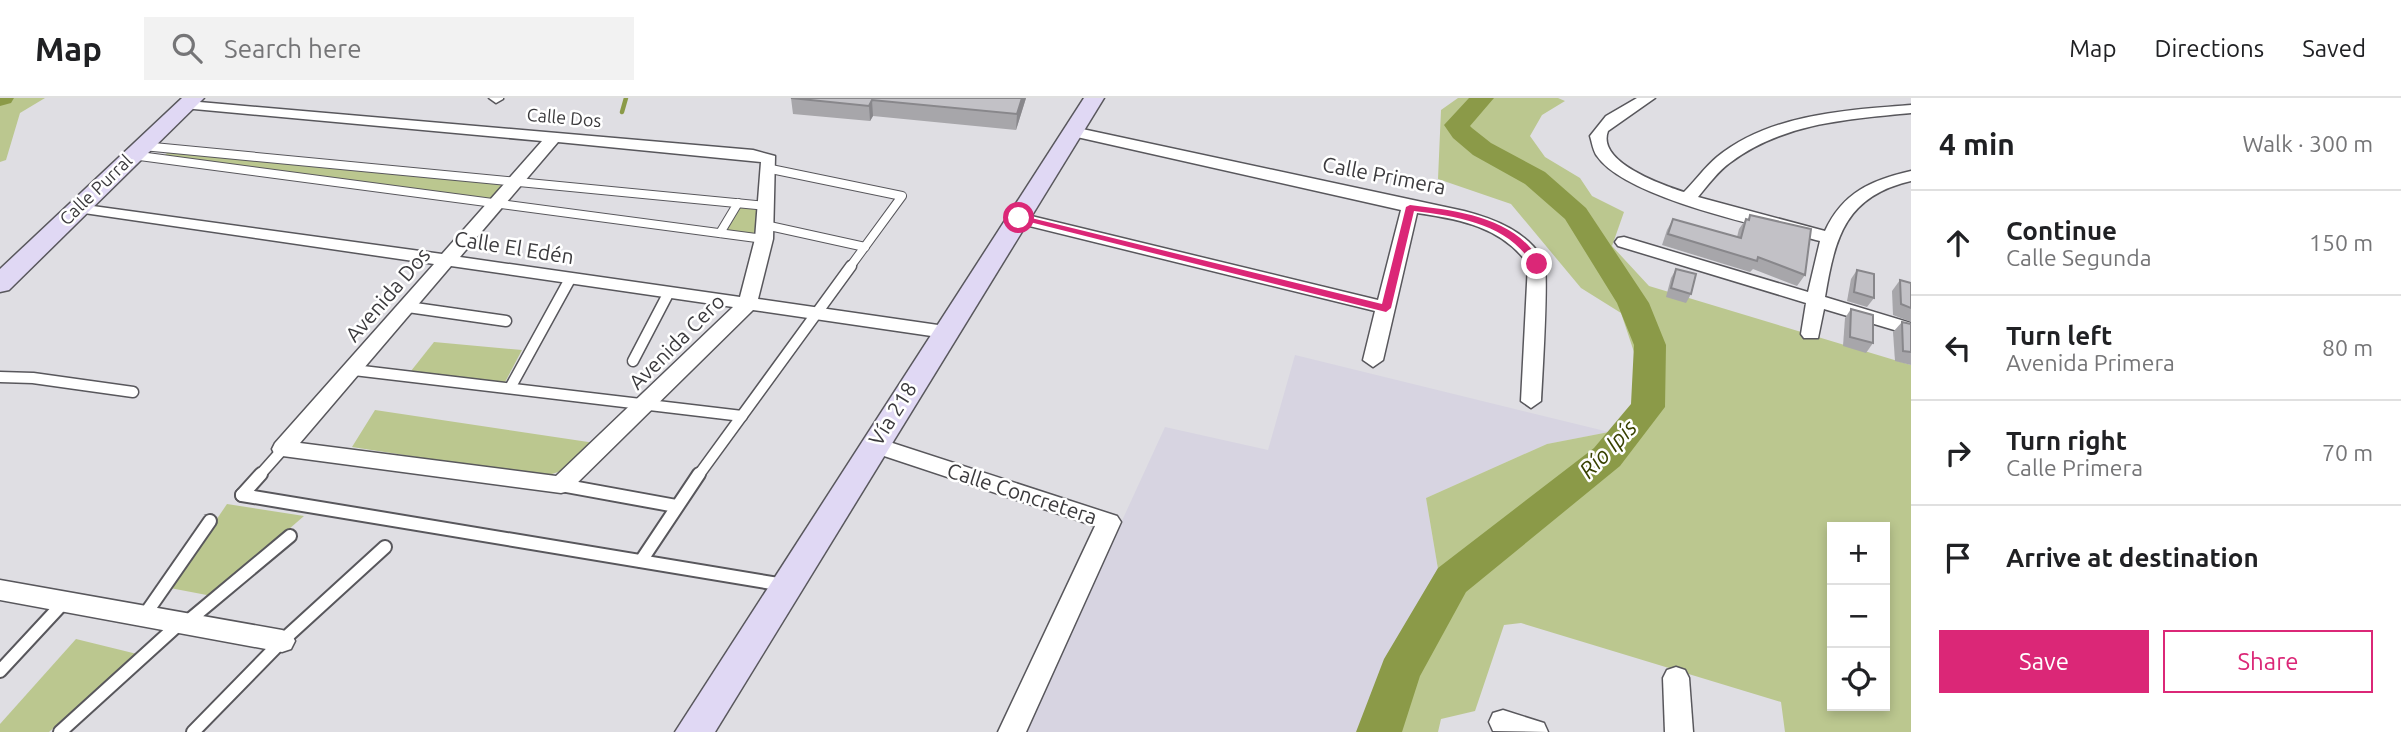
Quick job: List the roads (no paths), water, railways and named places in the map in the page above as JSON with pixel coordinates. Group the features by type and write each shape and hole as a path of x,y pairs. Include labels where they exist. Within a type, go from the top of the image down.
{"main road":[{"name":"Vía 218","path":"694,732 1094,98"},
{"name":"Calle Purral","path":"0,284 77,207 191,102"}],"street":[{"path":"1645,98 1605,125 1598,134 1598,143 1604,157 1620,171 1687,199 1831,238"},
{"name":"Calle Dos","path":"191,102 753,155 770,164"},
{"path":"1687,199 1723,160 1782,129 1828,117 1911,109"},
{"name":"Calle Primera","path":"1073,132 1410,207 1453,213 1485,222 1508,233 1528,249 1537,264 1531,401"},
{"name":"Avenida Dos","path":"283,449 554,137"},
{"name":"Avenida Cero","path":"561,485 747,305 766,224 770,164"},
{"path":"1811,334 1831,238 1842,213 1862,194 1911,176"},
{"name":"Calle El Edén","path":"77,207 816,316 945,332"},
{"path":"1373,360 1410,207"},
{"path":"1019,218 1386,308"},
{"path":"1624,242 1911,329"},
{"name":"Calle Concretera","path":"874,445 1110,522 1012,732"},
{"path":"283,449 561,485"},
{"path":"0,590 282,642"},
{"path":"1676,678 1679,732"},
{"path":"1503,722 1534,732"}],"lane":[{"path":"137,151 515,181 738,203 766,224 865,247"},
{"path":"137,151 720,233 766,224"},
{"path":"641,561 676,506 902,196 770,164"},
{"path":"720,233 738,203"},
{"path":"510,388 570,279"},
{"path":"633,361 668,294"},
{"path":"408,307 506,321"},
{"path":"354,370 742,416"},
{"path":"0,377 33,378 133,392"},
{"path":"283,449 242,495 785,586"},
{"path":"561,485 676,506"},
{"path":"144,616 210,521"},
{"path":"60,732 183,623 290,536"},
{"path":"193,732 282,642 386,547"},
{"path":"0,671 65,601"}],"waterway":[{"path":"622,112 626,98"},
{"name":"Río Ipís","path":"1379,732 1399,672 1452,580 1607,457 1648,407 1650,345 1633,303 1576,214 1535,178 1482,149 1462,133 1457,125 1482,98"}]}
